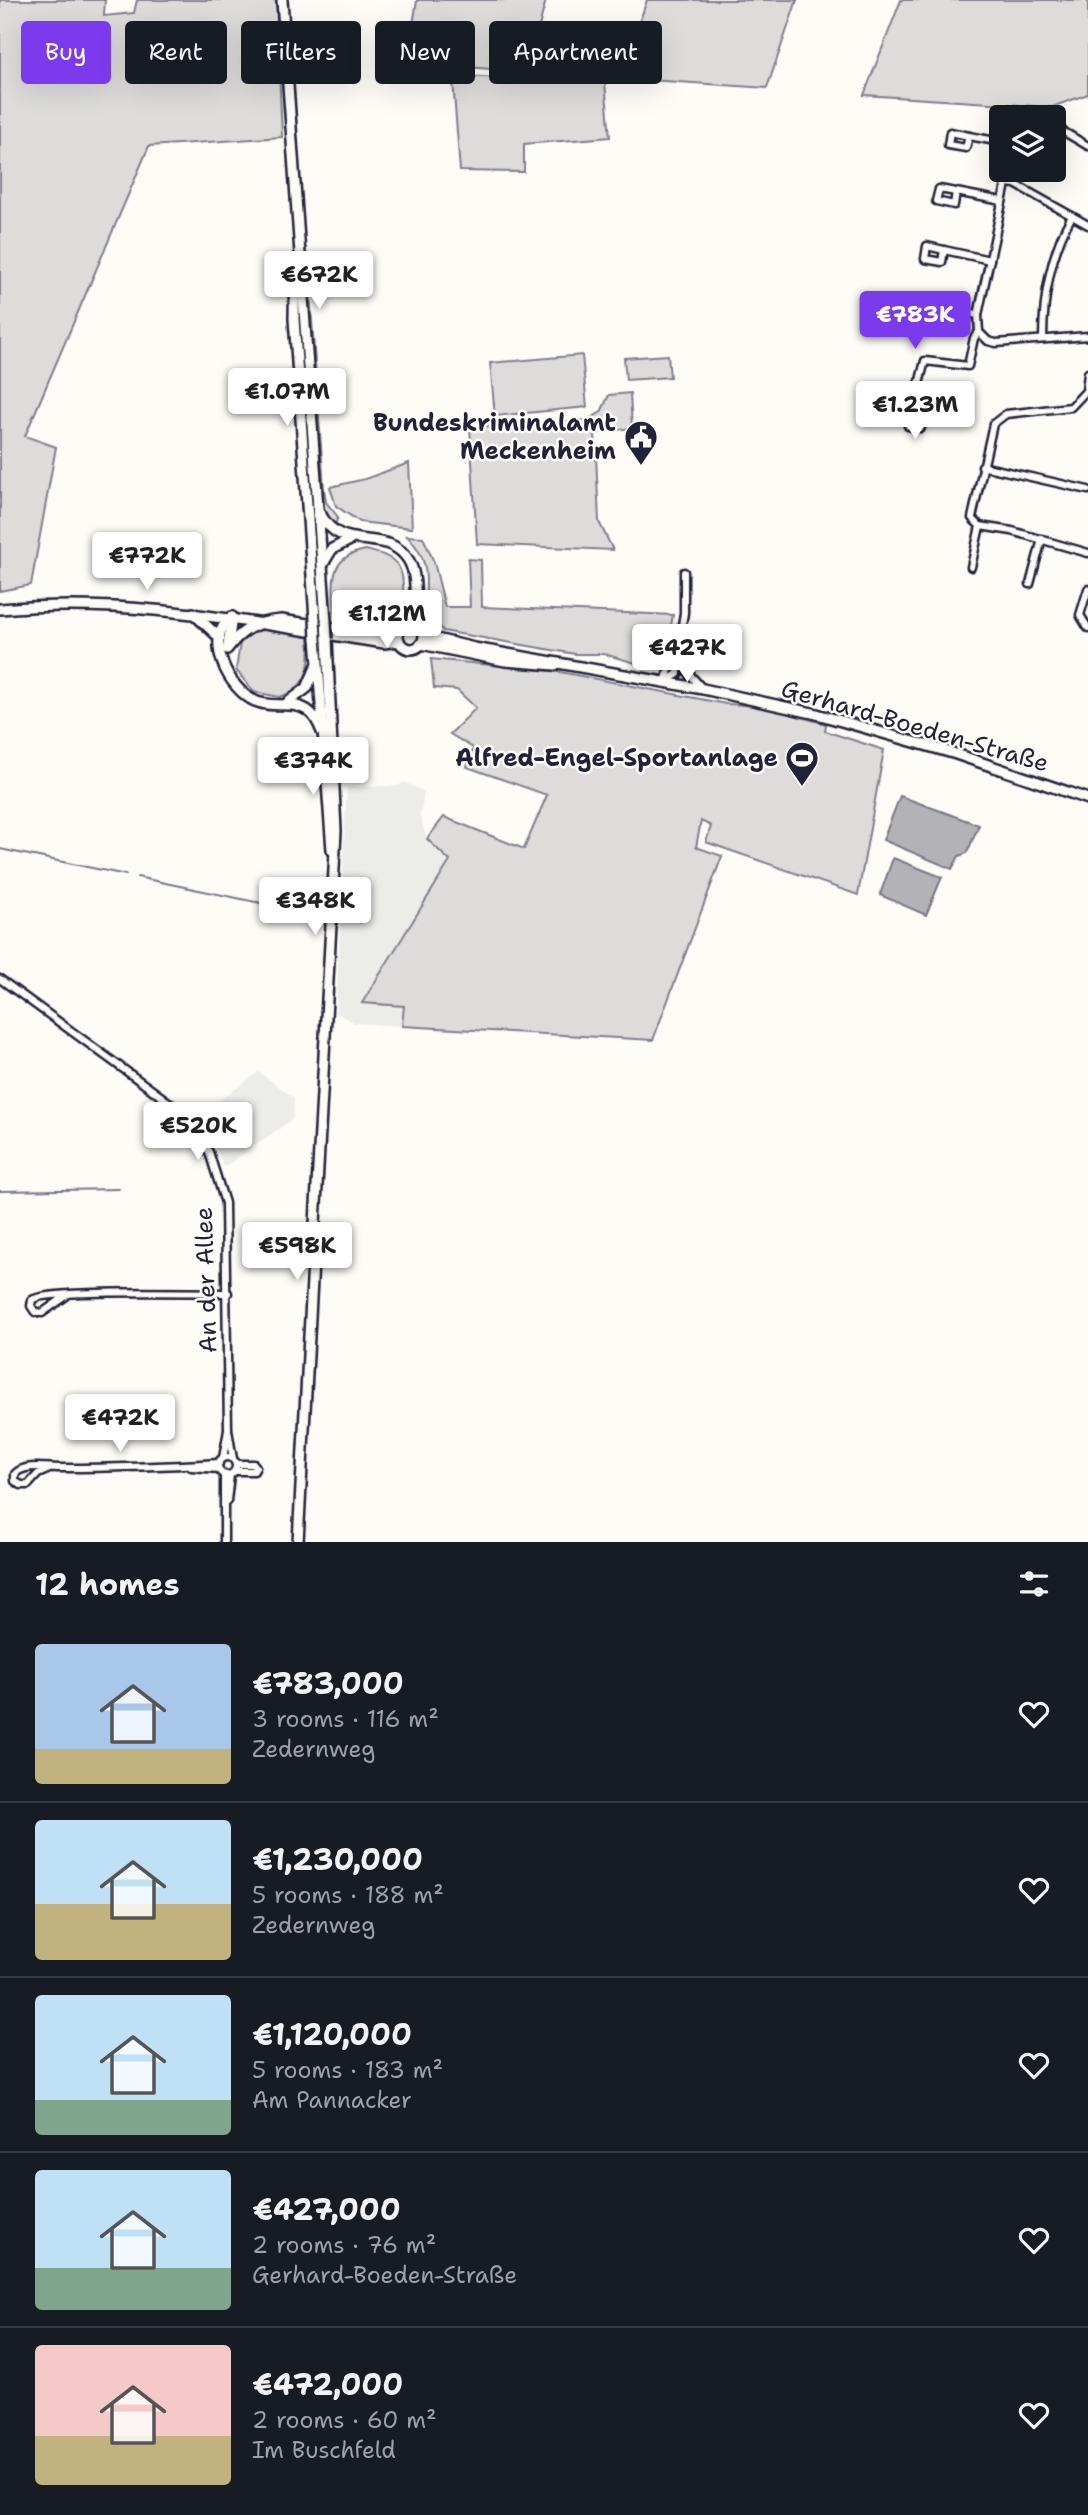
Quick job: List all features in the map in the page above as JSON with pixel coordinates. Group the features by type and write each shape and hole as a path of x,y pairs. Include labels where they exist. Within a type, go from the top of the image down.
{"main road":[{"path":"282,0 315,619 325,737 329,837 333,852"},
{"path":"298,284 326,621 336,799 298,1542"},
{"path":"317,507 334,532 356,540"},
{"path":"322,570 332,549 341,542 384,542 403,554 413,572 422,640"},
{"path":"0,609 100,604 264,622 281,620 399,637 414,594"},
{"path":"191,612 220,638"},
{"path":"232,617 223,624 220,638 227,672 236,689 250,699 266,705 285,704 310,712 325,737"},
{"path":"227,672 232,617"},
{"path":"227,649 243,631 264,622"},
{"path":"405,624 418,625"},
{"name":"Gerhard-Boeden-Straße","path":"399,637 411,649 422,640 505,661 564,665 703,689 878,732 1088,799"},
{"path":"285,704 300,695 312,680 317,643"}],"street":[{"path":"1066,133 1088,146"},
{"path":"969,136 989,140"},
{"path":"915,407 925,361 968,366 974,338 979,332 978,315 1006,183 1015,184 1088,225"},
{"path":"956,192 1002,201"},
{"path":"1044,339 1043,316 1058,242 1072,216"},
{"path":"944,250 990,260"},
{"path":"929,306 978,315"},
{"path":"979,332 996,343 1088,336"},
{"path":"1088,373 1086,391 1071,407 1006,414 996,420 989,431 972,518 980,526 1042,539 1088,553"},
{"path":"982,466 1088,490"},
{"path":"971,567 980,526"},
{"path":"1030,584 1042,539"},
{"path":"666,681 679,643 685,607 684,572"},
{"path":"1088,589 1080,615 1088,628"},
{"path":"666,681 677,676 680,662 679,643"},
{"path":"680,662 703,689"},
{"name":"An der Allee","path":"0,979 163,1097 197,1133 209,1152 225,1203 228,1430 232,1469 226,1503 224,1542"},
{"path":"69,1294 58,1299 46,1311 38,1313 33,1309 32,1300 38,1295 69,1294 228,1293"},
{"name":"An der Allee","path":"220,1463 228,1430"},
{"path":"220,1463 232,1469"},
{"path":"52,1468 38,1474 28,1485 20,1485 15,1481 15,1474 19,1469 52,1468 189,1467 220,1463 232,1469"}],"shaded area":[{"path":"0,0 105,0 104,16 134,13 137,0 276,0 277,21 241,21 241,84 280,84 282,137 149,146 25,436 56,447 31,585 0,591"},
{"path":"417,0 546,0 540,21 489,21 489,69 475,68 475,21 414,21"},
{"path":"647,0 797,0 767,88 662,81 662,21 640,21"},
{"path":"901,0 1088,0 1088,94 1058,105 864,95"},
{"path":"475,77 489,77 489,84 605,84 610,137 524,144 524,172 460,171 453,84 475,84"},
{"path":"310,292 324,488 326,502 338,517 334,528 323,506"},
{"path":"582,355 587,407 495,416 490,363"},
{"path":"668,355 670,377 626,380 624,358"},
{"path":"630,393 632,428 595,433 599,522 613,550 477,544 470,427 588,420 601,412 609,395"},
{"path":"409,463 412,528 360,522 336,506 330,487 365,479"},
{"path":"407,536 423,537 434,562 445,607 470,607 468,559 481,560 482,607 673,615 665,657 655,663 639,664 604,654 575,654 443,631 425,610 424,562"},
{"path":"366,550 393,560 402,578 400,607 391,621 384,625 335,619 334,585 338,566 344,559"},
{"path":"266,629 309,637 309,665 303,681 280,697 254,692 236,670 240,643 252,633"},
{"path":"431,659 560,672 726,704 761,706 826,724 825,731 884,750 858,895 706,842 711,826 701,821 696,847 722,856 653,1040 402,1026 404,1006 362,1003 450,861 427,839 444,817 524,849 547,795 467,767 473,748 450,734 476,708 457,690 434,688"},
{"path":"404,782 424,792 420,816 427,839 451,861 363,1002 405,1006 402,1026 355,1023 336,1013 347,787 398,786"},
{"path":"900,796 979,825 967,853 959,856 952,869 883,840"},
{"path":"893,858 942,877 926,915 880,895"},
{"path":"259,1072 294,1098 293,1119 224,1167 215,1147 195,1118"}],"waterway":[{"path":"0,849 126,875"},
{"path":"137,877 318,915"},
{"path":"0,1191 119,1189"}],"place":[{"name":"Bundeskriminalamt Meckenheim","path":"641,467"},
{"name":"Alfred-Engel-Sportanlage","path":"802,788"}]}
